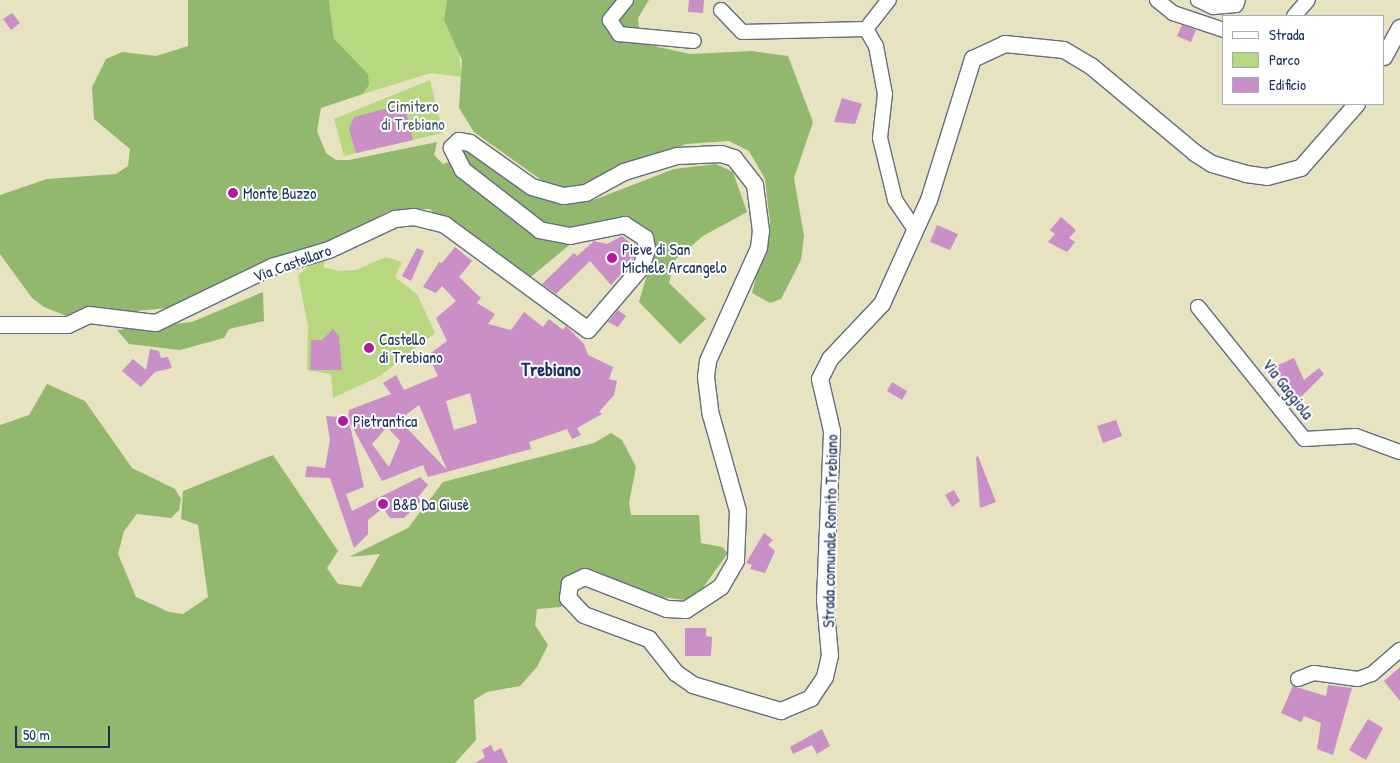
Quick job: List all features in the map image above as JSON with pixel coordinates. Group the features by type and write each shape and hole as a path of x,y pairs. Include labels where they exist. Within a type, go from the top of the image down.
{"street":[{"path":"626,0 610,20 619,34 694,42"},
{"path":"866,29 889,0"},
{"path":"1157,0 1173,13 1222,29"},
{"path":"1198,0 1213,7 1236,5 1238,0"},
{"path":"1295,15 1308,0"},
{"path":"721,10 742,32 866,29"},
{"path":"1385,55 1400,28"},
{"path":"866,29 876,46 885,94 880,138 895,200 915,230"},
{"name":"Strada comunale Romito Trebiano","path":"538,290 584,328 592,328 641,268 647,249 645,238 625,225 570,236 540,230 463,170 452,154 459,142 480,148 532,187 548,194 586,193 624,172 703,154 734,158 755,185 761,223 759,248 708,361 706,377 711,415 738,511 736,562 721,587 686,610 667,610 585,578 572,582 568,594 572,606 584,615 649,639 676,673 692,685 781,711 811,698 825,677 830,656 826,600 832,431 820,379 830,359 882,304 934,186 966,71 973,59 994,46 1040,46 1076,55 1195,153 1212,164 1246,174 1267,177 1301,168 1356,105"},
{"name":"Via Castellaro","path":"0,325 68,324 89,316 156,323 272,267 329,250 395,219 414,217 446,225 538,290"},
{"name":"Via Gaggiola","path":"1198,307 1304,439 1356,436 1400,452"},
{"path":"1298,678 1314,673 1358,678 1372,674 1400,650"}],"green space":[{"path":"188,0 329,0 334,39 368,74 369,85 363,94 321,108 317,131 326,153 336,160 349,160 437,142 434,155 443,164 449,162 457,172 573,242 532,276 522,277 429,209 389,211 330,242 169,308 69,317 44,307 32,298 0,254 0,195 47,179 116,174 128,166 130,149 94,119 92,87 106,59 122,52 156,56 188,46"},
{"path":"329,0 447,0 444,20 458,47 462,77 431,73 363,94 369,85 334,39"},
{"path":"447,0 649,0 638,18 639,29 643,41 654,46 690,54 752,51 788,56 813,122 794,178 804,236 801,260 781,299 770,303 752,293 770,223 765,179 749,151 729,141 686,144 589,184 558,187 544,182 474,132 459,108 462,60 444,20"},
{"name":"Cimitero di Trebiano","path":"430,80 443,133 344,156 334,119"},
{"path":"465,149 529,193 563,203 591,201 674,169 716,164 733,172 747,212 703,236 675,260 669,283 706,319 680,344 639,302 653,254 639,224 630,220 584,229 545,223 471,171 461,152"},
{"path":"329,250 323,267 339,271 356,270 386,257 402,262 395,277 417,294 435,333 380,376 333,398 331,374 307,370 308,326 298,275"},
{"path":"263,292 264,321 229,329 224,338 180,350 129,344 117,330 192,322"},
{"path":"47,384 85,401 132,468 175,489 181,499 179,510 171,518 137,514 124,531 118,554 136,597 169,612 183,614 208,597 198,525 181,519 183,491 273,455 338,551 327,568 338,584 361,587 380,554 349,557 408,528 443,482 594,443 611,433 622,440 636,467 629,503 631,515 699,515 701,543 722,547 728,553 702,589 685,600 653,596 578,574 561,607 537,609 535,625 548,645 537,667 520,686 487,692 474,700 476,740 455,763 0,763 0,425 29,415"}],"building":[{"path":"689,0 704,0 703,13 688,12"},
{"path":"12,13 20,23 11,30 3,19"},
{"path":"1182,25 1196,30 1191,42 1177,36"},
{"path":"842,98 862,104 855,124 834,122"},
{"path":"400,105 405,108 413,140 356,153 349,129 354,117"},
{"path":"1061,217 1076,230 1069,238 1075,242 1067,252 1048,242 1055,234 1050,230"},
{"path":"937,225 958,234 950,250 930,242"},
{"path":"622,236 637,249 632,262 611,285 590,261 556,294 542,284 574,253 577,256 594,241 607,244"},
{"path":"455,247 472,261 459,277 481,298 477,303 495,314 488,324 511,330 524,312 543,327 549,319 563,330 566,326 584,344 588,355 613,367 609,379 617,381 614,395 599,412 602,414 577,428 581,435 572,439 567,429 529,442 531,449 428,477 423,465 382,481 349,421 364,487 346,494 352,511 420,477 428,485 418,497 421,501 404,518 390,518 383,508 368,520 368,534 354,548 330,478 305,477 307,466 325,468 330,440 326,416 348,418 349,410 391,394 383,383 396,375 404,390 438,376 430,359 420,361 447,341 436,318 456,301 442,286 436,293 423,287 439,262 442,263","holes":["470,393 477,423 454,430 446,401","419,405 447,470 399,420","387,427 400,441 389,467 372,444"]},
{"path":"417,248 424,251 411,281 402,276"},
{"path":"618,310 626,316 618,327 608,322"},
{"path":"333,329 339,336 342,370 310,370 311,340 322,340"},
{"path":"150,349 159,351 161,358 168,357 172,368 155,372 141,387 122,371 133,359 146,370"},
{"path":"1294,358 1304,380 1319,368 1324,374 1290,408 1280,395 1287,390 1276,366"},
{"path":"892,382 907,391 902,400 887,391"},
{"path":"1116,420 1122,436 1103,443 1097,426"},
{"path":"978,456 996,502 980,508 976,457"},
{"path":"954,490 960,501 952,507 945,495"},
{"path":"764,533 773,540 768,545 775,551 765,573 750,569 752,565 746,563"},
{"path":"685,628 706,628 706,636 712,637 711,656 685,656"},
{"path":"1400,667 1400,701 1384,681"},
{"path":"1328,685 1352,688 1333,755 1317,749 1321,723 1304,716 1301,722 1281,713 1293,686 1326,696"},
{"path":"1368,719 1383,728 1366,760 1349,750"},
{"path":"822,729 830,746 817,754 812,745 793,754 790,747"},
{"path":"491,745 494,752 501,748 508,763 475,763 485,757 482,750"}],"place":[{"name":"Monte Buzzo","path":"233,193"},
{"name":"Pieve di San Michele Arcangelo","path":"612,258"},
{"name":"Castello di Trebiano","path":"369,348"},
{"name":"Pietrantica","path":"343,421"},
{"name":"B&B Da Giusè","path":"383,504"}],"district":[{"name":"Trebiano","path":"551,370"}]}
